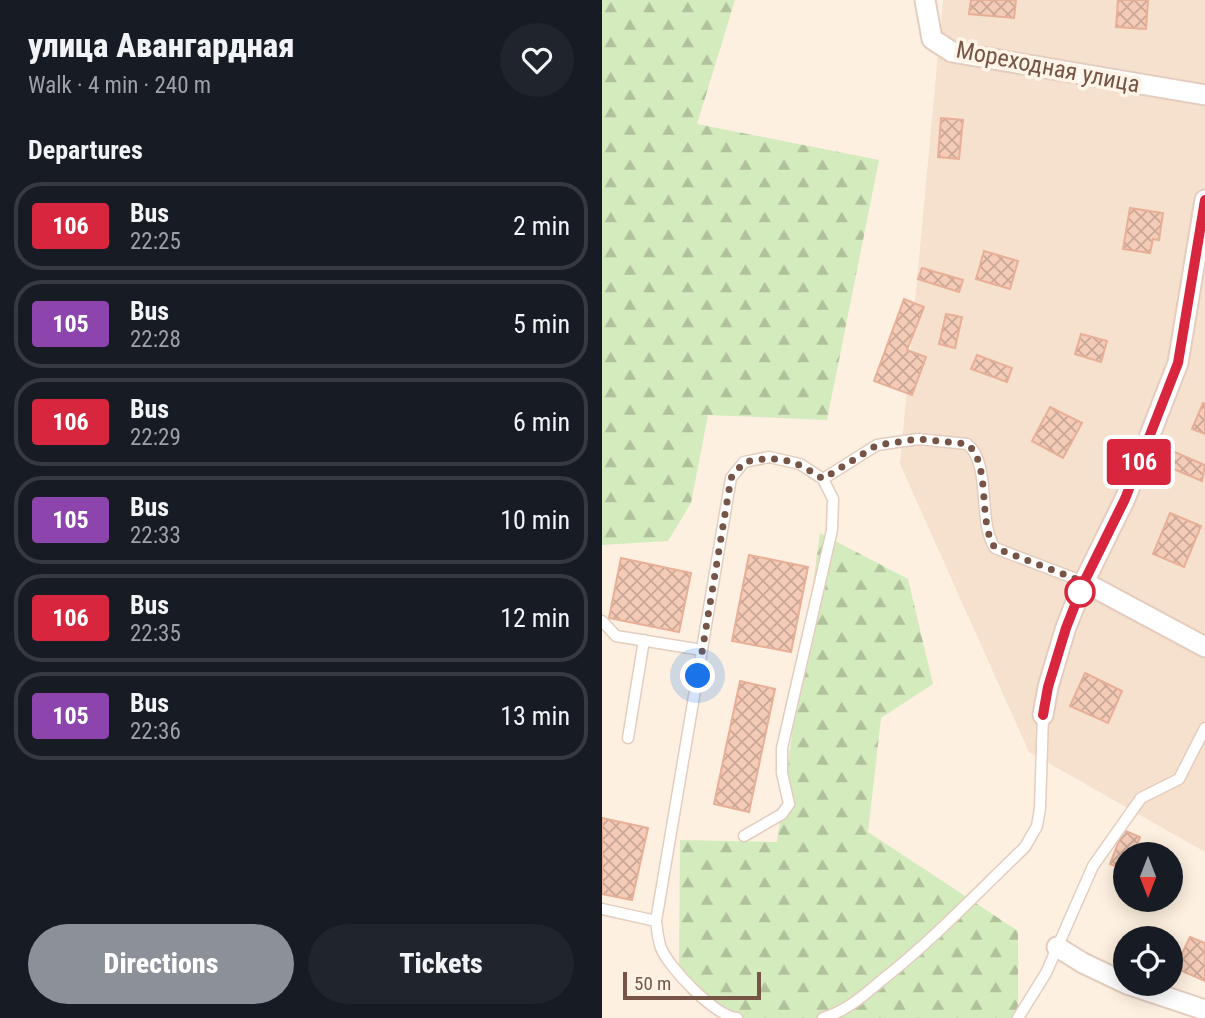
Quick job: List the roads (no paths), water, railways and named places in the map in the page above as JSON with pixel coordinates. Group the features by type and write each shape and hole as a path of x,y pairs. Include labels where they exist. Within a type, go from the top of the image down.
{"street":[{"name":"Мореходная улица","path":"925,0 932,39 952,52 1205,95"},
{"path":"1043,715 1048,687 1066,628 1084,582 1125,499 1178,363 1205,200"},
{"path":"1084,582 1205,647"},
{"path":"1057,947 1113,977"},
{"path":"1164,996 1205,1010"}],"lane":[{"path":"823,479 877,445 918,439 967,444 973,448 976,457 984,490 988,539 995,548 1084,582"},
{"path":"737,1018 720,1012 671,965 660,947 656,921 731,478 744,462 769,457 800,464 823,479 833,499 832,530 782,748 782,773 789,804 782,814 744,836"},
{"path":"602,621 617,636 702,650"},
{"path":"628,738 644,640"},
{"path":"823,1018 839,1013 853,1004 903,964 1025,848 1037,826 1040,808 1043,715"},
{"path":"1018,1018 1046,973 1093,866 1141,798 1179,779 1205,728"},
{"path":"602,909 656,921"}]}
